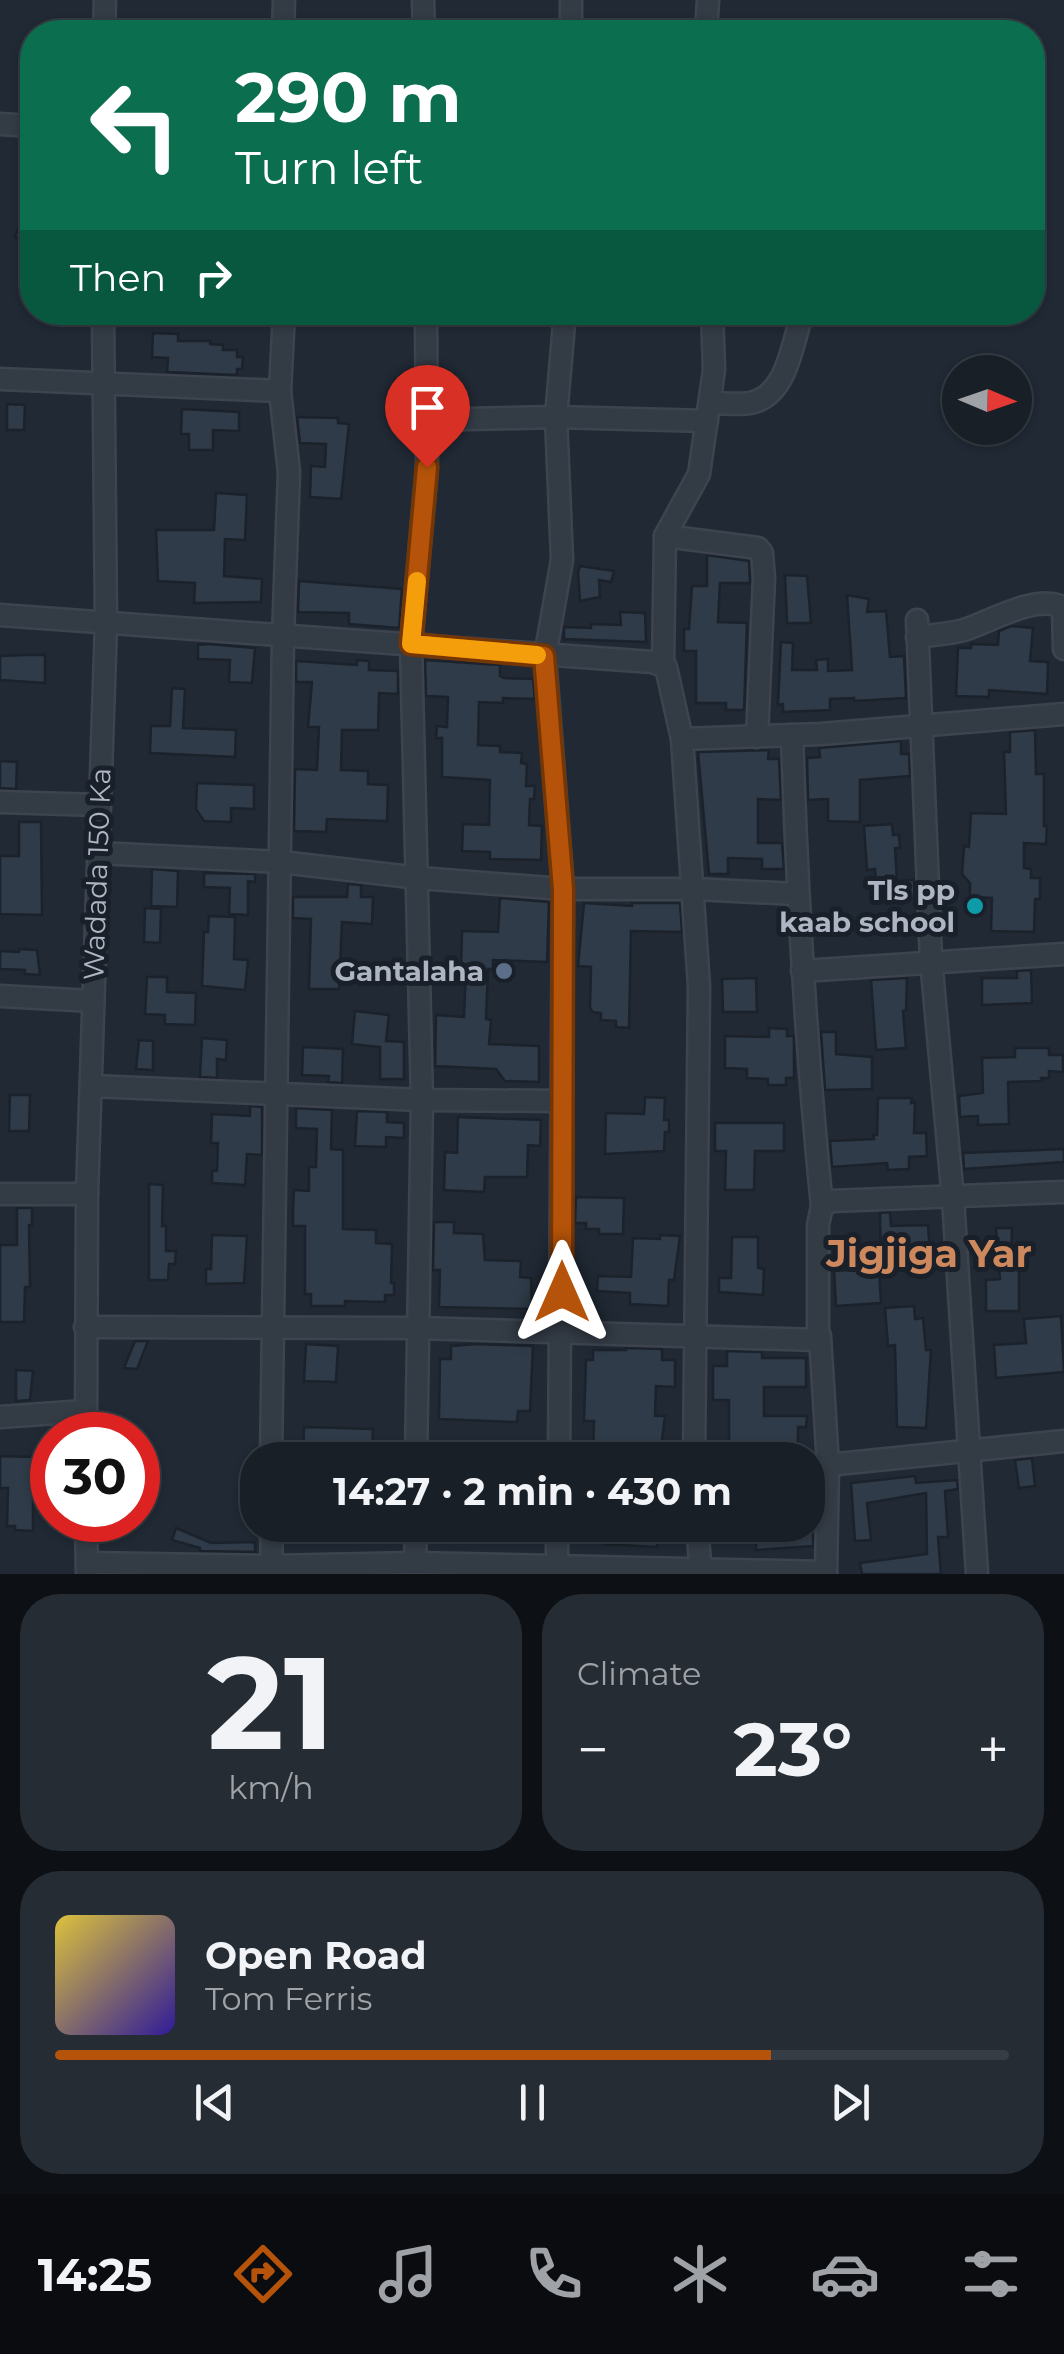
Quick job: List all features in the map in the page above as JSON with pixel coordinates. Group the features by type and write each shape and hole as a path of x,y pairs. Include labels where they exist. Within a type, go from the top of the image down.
{"street":[{"name":"Wadada 150 Ka","path":"85,1411 106,624 103,325"},
{"path":"271,1442 289,472 280,391 283,325"},
{"path":"416,1442 422,1100 411,644 428,420 426,325"},
{"path":"559,1442 563,889 544,656 562,560 556,417 564,325"},
{"path":"694,1442 699,1067 694,889 682,739 669,672 663,664 665,536 699,474 714,370 712,325"},
{"path":"428,420 709,412 752,403 771,393 781,380 799,325"},
{"path":"0,379 280,391"},
{"path":"665,536 758,548 762,553 758,737"},
{"path":"977,1574 953,1199 931,960 917,629 960,632 1053,602 1062,606 1064,649"},
{"path":"0,616 663,664"},
{"path":"682,739 792,735 1064,714"},
{"path":"86,1542 87,1569 426,1567 826,1573 828,1465 818,1224 822,1206 797,894 792,735"},
{"path":"0,802 99,805"},
{"path":"98,853 281,862 563,889 797,894"},
{"path":"802,970 1064,954"},
{"path":"0,996 93,1001"},
{"path":"92,1086 422,1100 562,1101"},
{"path":"822,1206 832,1201 1064,1192"},
{"path":"0,1194 88,1194"},
{"path":"85,1328 418,1328 813,1341 820,1336"},
{"path":"0,1416 85,1411"},
{"path":"828,1465 1064,1441"},
{"path":"271,1542 272,1570"},
{"path":"420,1542 426,1567"},
{"path":"561,1542 566,1570"},
{"path":"698,1542 701,1573"}],"building":[{"path":"153,333 178,334 178,341 210,341 223,345 223,350 237,350 237,357 243,357 242,369 237,369 237,375 167,372 168,358 152,357"},
{"path":"7,404 25,405 24,430 7,430"},
{"path":"182,409 239,412 239,431 213,430 213,450 189,450 189,434 181,434"},
{"path":"297,417 338,418 338,423 349,424 341,499 310,497 311,466 325,467 326,444 300,443"},
{"path":"216,493 247,495 245,540 225,539 224,576 262,579 261,602 194,603 195,583 158,581 156,530 214,530"},
{"path":"707,555 749,561 750,583 720,583 718,622 747,623 744,710 726,710 726,703 696,703 696,651 684,651 684,629 689,629 692,586 707,586"},
{"path":"580,566 614,571 611,582 599,580 600,597 580,601"},
{"path":"785,575 807,576 811,623 787,623"},
{"path":"299,581 402,589 399,628 349,624 349,613 298,612"},
{"path":"847,595 869,599 867,612 886,611 890,657 904,656 906,698 830,699 830,710 783,712 783,704 778,705 781,642 793,643 792,670 817,670 816,660 828,659 828,671 852,670"},
{"path":"620,612 645,613 646,642 564,639 564,627 621,625"},
{"path":"1011,626 1033,628 1030,661 1048,662 1047,694 989,690 989,697 956,696 958,648 971,648 971,644 998,645 999,631"},
{"path":"198,645 255,648 252,683 229,682 230,660 198,659"},
{"path":"45,655 45,683 0,680 0,656"},
{"path":"357,660 369,661 369,670 398,671 398,694 379,693 378,730 342,730 341,770 368,771 368,784 388,785 387,821 327,819 326,832 294,831 295,769 317,770 319,727 308,727 312,682 296,682 296,661 357,665"},
{"path":"425,660 500,665 500,676 504,678 533,679 535,699 479,702 478,745 522,753 521,763 527,764 526,786 535,786 529,825 542,826 541,860 490,859 490,852 462,851 463,824 489,825 490,780 442,777 442,738 436,738 437,726 447,727 448,697 426,696"},
{"path":"172,688 185,689 183,728 236,730 235,757 150,753 151,726 170,726"},
{"path":"1035,730 1036,774 1044,774 1047,826 1046,844 1024,843 1024,868 1031,869 1031,878 1040,878 1034,932 991,931 992,898 970,897 970,883 962,874 971,813 1006,814 1004,752 1010,752 1010,732"},
{"path":"901,741 901,754 909,754 910,776 860,780 860,822 828,821 828,799 808,800 807,758 820,757 819,748"},
{"path":"769,750 768,759 779,759 781,800 758,799 758,843 782,843 784,869 762,869 762,859 728,858 728,874 709,874 698,752"},
{"path":"0,761 17,762 16,789 0,788"},
{"path":"197,783 254,785 254,809 231,808 231,822 204,821 196,809"},
{"path":"19,822 41,822 42,915 0,914 0,856 19,856"},
{"path":"892,824 893,835 899,835 900,848 895,848 897,881 914,880 915,898 877,900 875,869 867,870 864,826"},
{"path":"152,869 178,871 177,907 151,906"},
{"path":"204,873 255,874 255,882 248,881 248,915 229,914 230,888 204,887"},
{"path":"348,884 361,885 361,897 373,897 372,924 342,922 339,989 309,989 311,919 293,918 293,897 347,897"},
{"path":"500,898 549,902 547,962 493,960 493,969 488,969 489,1044 539,1046 539,1082 505,1081 496,1069 435,1066 436,1015 464,1017 466,969 461,969 462,931 498,932"},
{"path":"584,903 680,903 682,932 631,931 629,1028 616,1027 616,1021 601,1020 601,1013 590,1008 591,967 578,966"},
{"path":"145,908 161,909 160,943 144,942"},
{"path":"209,916 235,917 234,959 248,960 245,990 202,986 204,932 208,932"},
{"path":"37,950 40,975 0,969 0,951"},
{"path":"1031,970 1032,1003 982,1005 982,978 1017,978 1017,971"},
{"path":"147,977 167,977 167,992 196,993 195,1025 165,1024 165,1015 145,1014"},
{"path":"756,978 757,1012 723,1012 722,979"},
{"path":"907,978 903,1011 906,1048 876,1050 871,980"},
{"path":"355,1011 389,1015 386,1041 404,1042 404,1079 380,1079 380,1047 352,1044"},
{"path":"769,1028 787,1029 787,1036 794,1036 794,1078 786,1078 786,1085 768,1085 768,1079 747,1078 747,1069 725,1068 725,1036 769,1037"},
{"path":"821,1032 836,1032 836,1054 872,1057 872,1089 825,1090"},
{"path":"202,1038 227,1040 226,1060 217,1059 217,1078 200,1077"},
{"path":"139,1040 153,1041 153,1070 136,1069"},
{"path":"303,1047 343,1049 342,1083 328,1082 329,1076 302,1075"},
{"path":"1015,1048 1049,1048 1049,1055 1063,1055 1063,1072 1049,1071 1049,1078 1041,1078 1042,1081 1008,1082 1009,1124 978,1125 978,1116 960,1117 959,1096 983,1093 982,1058 1015,1057"},
{"path":"10,1095 30,1095 29,1131 9,1131"},
{"path":"645,1097 665,1098 664,1120 669,1120 669,1132 665,1132 664,1151 605,1154 606,1113 644,1114"},
{"path":"878,1098 912,1098 914,1133 926,1133 927,1156 909,1157 909,1169 888,1170 887,1163 832,1167 830,1141 874,1139 873,1135 877,1135"},
{"path":"250,1106 262,1107 262,1155 247,1154 245,1185 212,1183 212,1171 217,1171 218,1143 211,1143 212,1114 250,1116"},
{"path":"296,1108 332,1110 331,1149 343,1150 343,1229 376,1230 376,1243 392,1244 394,1295 385,1295 385,1302 345,1301 345,1306 311,1306 311,1294 305,1294 305,1226 293,1226 294,1190 309,1191 309,1167 316,1167 317,1129 296,1128"},
{"path":"357,1111 387,1112 387,1122 404,1123 404,1138 386,1137 386,1147 355,1146"},
{"path":"458,1117 541,1120 540,1146 528,1145 527,1177 485,1177 484,1192 444,1190 445,1152 457,1153"},
{"path":"715,1123 784,1123 784,1151 755,1151 754,1190 725,1190 726,1151 715,1151"},
{"path":"1064,1149 1064,1162 964,1169 963,1153"},
{"path":"149,1184 163,1185 166,1251 176,1251 175,1264 169,1264 168,1280 149,1280"},
{"path":"576,1197 624,1198 623,1234 599,1234 599,1229 586,1229 586,1223 575,1223"},
{"path":"17,1208 32,1208 30,1287 25,1287 24,1322 0,1322 0,1245 17,1245"},
{"path":"890,1212 891,1226 928,1225 931,1268 906,1267 907,1262 881,1262 880,1213"},
{"path":"434,1222 454,1222 454,1233 483,1234 485,1260 521,1261 520,1277 531,1278 532,1309 439,1307 440,1270 433,1270"},
{"path":"996,1228 1012,1228 1011,1261 1019,1260 1019,1311 986,1311 986,1280 1000,1279"},
{"path":"212,1235 247,1236 244,1283 206,1284 206,1269 211,1269"},
{"path":"660,1235 680,1236 674,1280 669,1280 668,1306 630,1304 630,1293 597,1291 598,1276 631,1277 633,1238 660,1239"},
{"path":"732,1237 758,1237 758,1268 764,1269 763,1295 719,1292 719,1278 731,1278"},
{"path":"879,1268 881,1303 836,1306 834,1271"},
{"path":"914,1306 915,1319 923,1318 926,1350 931,1350 926,1428 897,1427 895,1345 888,1346 885,1308"},
{"path":"1061,1316 1064,1372 996,1378 994,1345 1026,1343 1024,1319"},
{"path":"135,1341 148,1341 137,1369 124,1368"},
{"path":"306,1344 338,1346 336,1382 304,1381"},
{"path":"451,1346 533,1346 530,1411 518,1411 517,1422 439,1419 440,1359 451,1359"},
{"path":"662,1349 662,1360 675,1360 675,1387 656,1386 655,1416 665,1416 662,1442 593,1442 594,1421 584,1421 586,1360 593,1360 593,1350"},
{"path":"727,1351 762,1352 762,1358 806,1358 806,1387 764,1387 764,1416 807,1416 806,1427 798,1427 798,1442 729,1442 729,1400 713,1400 713,1366 727,1366"},
{"path":"16,1370 33,1371 30,1400 16,1401"},
{"path":"304,1427 373,1429 373,1442 304,1442"},
{"path":"0,1456 30,1457 30,1531 7,1526 8,1488 0,1488"},
{"path":"1032,1458 1035,1486 1019,1488 1015,1460"},
{"path":"915,1476 916,1483 957,1480 958,1489 945,1491 948,1537 938,1537 941,1574 862,1574 860,1563 927,1554 926,1493 867,1503 871,1540 855,1541 851,1483"},
{"path":"176,1528 211,1543 255,1542 255,1552 200,1551 172,1540"},
{"path":"657,1542 657,1547 603,1544"},
{"path":"756,1542 813,1542 813,1546 756,1550"}],"slow traffic":[{"path":"417,581 411,644 537,655"}],"place":[{"name":"Tls pp kaab school","path":"975,906"},
{"name":"Gantalaha","path":"504,971"}],"district":[{"name":"Jigjiga Yar","path":"929,1254"}],"route":[{"path":"427,467 411,644 544,656 563,889 562,1292"}]}
